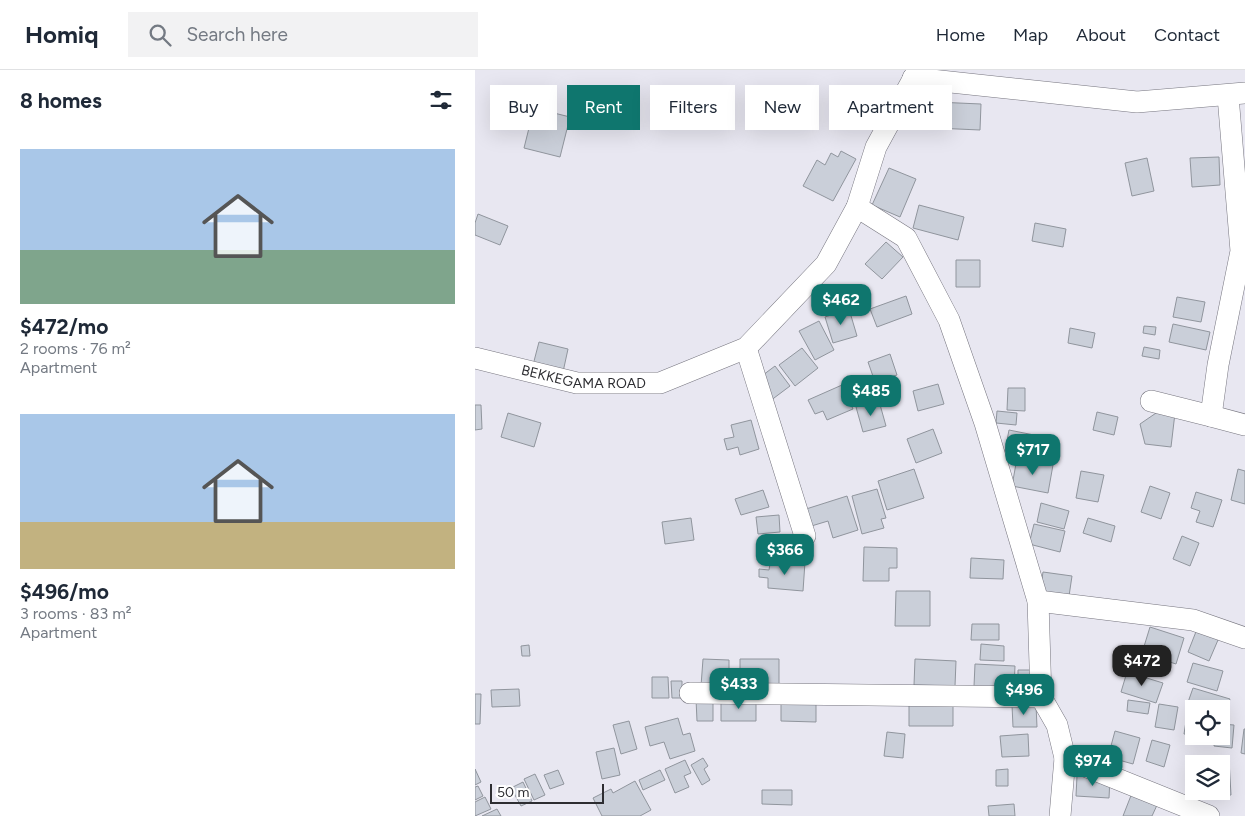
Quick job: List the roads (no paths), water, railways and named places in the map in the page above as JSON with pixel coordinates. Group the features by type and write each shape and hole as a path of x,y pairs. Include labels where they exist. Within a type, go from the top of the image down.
{"street":[{"path":"915,74 1137,102 1236,95 1241,251 1218,365 1211,416"},
{"name":"BEKKEGAMA ROAD","path":"475,358 577,383 660,383 746,348 826,264 857,207 876,148 915,74"},
{"path":"857,207 906,238 949,320 985,423 1038,601 1041,697 1057,725 1065,758 1060,816"},
{"path":"746,348 805,536"},
{"path":"1151,401 1245,425"},
{"path":"1038,601 1193,620 1245,638"},
{"path":"690,693 1041,697"},
{"path":"1065,758 1209,816"}]}
